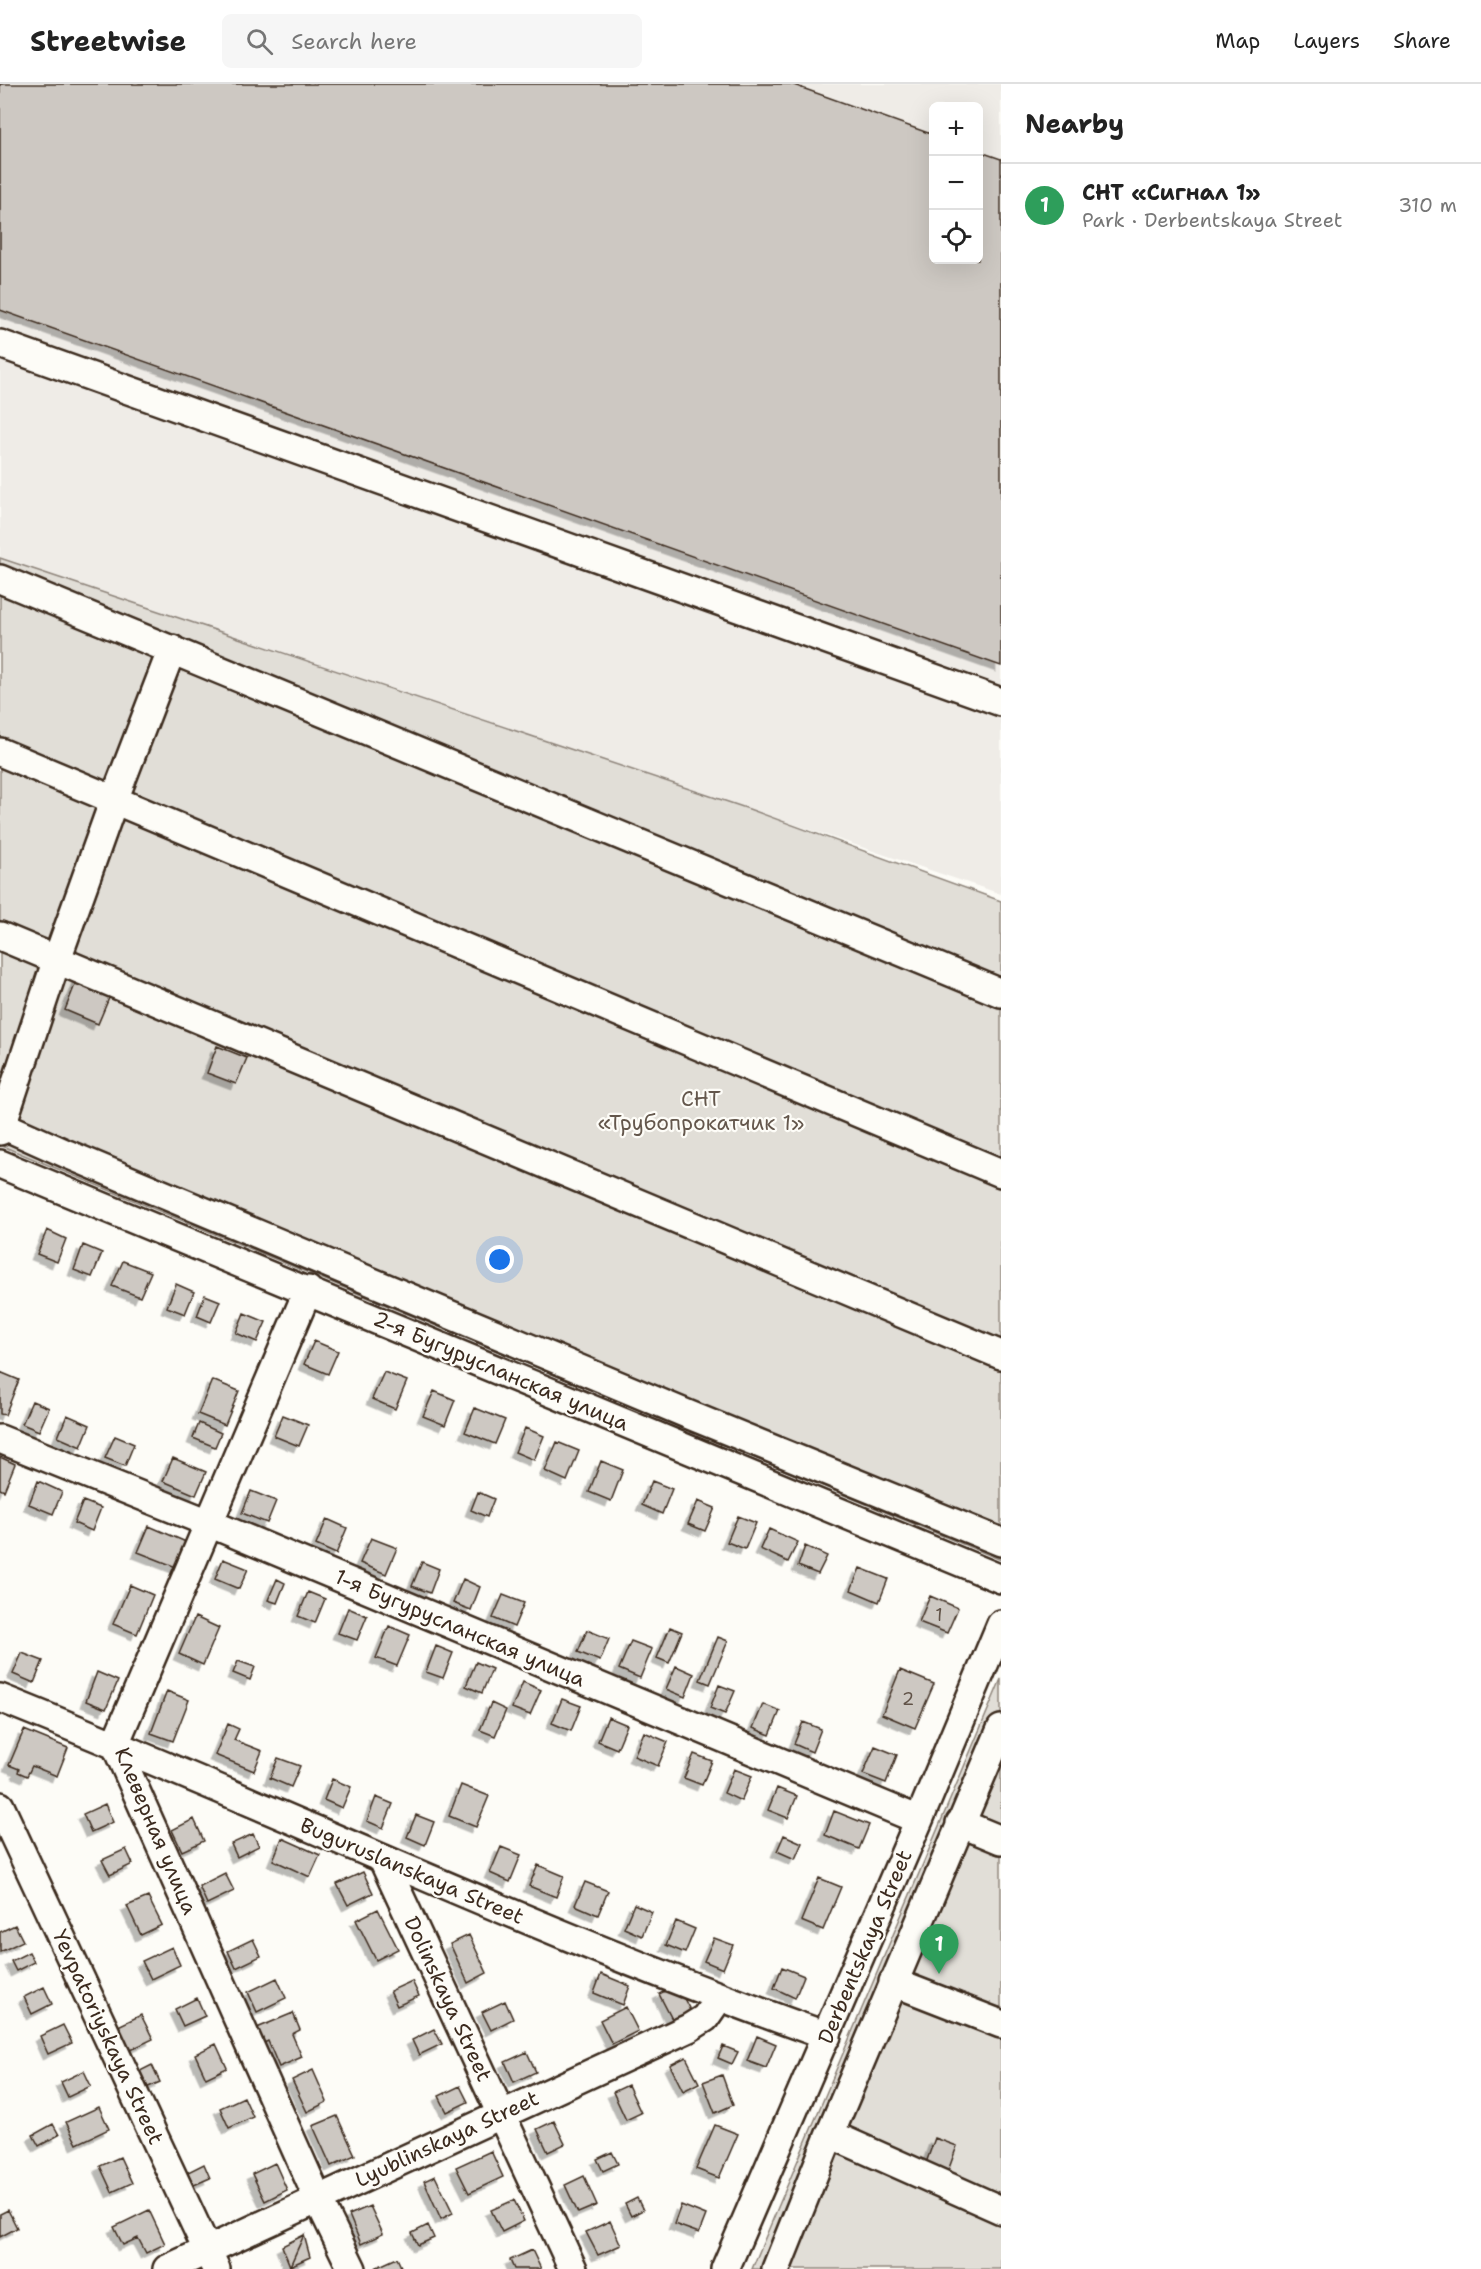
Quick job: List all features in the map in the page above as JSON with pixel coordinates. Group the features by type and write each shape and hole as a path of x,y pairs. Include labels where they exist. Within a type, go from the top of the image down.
{"street":[{"path":"0,344 1001,702"},
{"path":"0,579 1001,993"},
{"path":"172,649 114,800 57,959 1,1127 687,1414 1001,1542"},
{"path":"0,752 1001,1173"},
{"path":"0,936 1001,1355"},
{"name":"2-я Бугурусланская улица","path":"0,1164 1001,1579"},
{"name":"Клеверная улица","path":"308,1290 115,1744 318,2199 352,2269"},
{"name":"1-я Бугурусланская улица","path":"0,1439 209,1523 920,1820"},
{"name":"Derbentskaya Street","path":"725,2269 920,1820 1001,1624"},
{"name":"Buguruslanskaya Street","path":"0,1698 115,1744 383,1860 719,1998 826,2036"},
{"path":"776,2269 893,1982 1001,1729"},
{"name":"Yevpatoriyskaya Street","path":"0,1806 211,2260"},
{"path":"960,1823 1001,1840"},
{"name":"Dolinskaya Street","path":"383,1860 573,2269"},
{"path":"893,1982 1001,2024"},
{"name":"Lyublinskaya Street","path":"167,2269 211,2260 318,2199 689,2028 705,2018 719,1998"},
{"path":"830,2134 1001,2210"}],"shaded area":[{"path":"0,84 1001,84 1001,894 0,557"}],"green space":[{"name":"СНТ «Трубопрокатчик 1»","path":"0,558 749,809 1001,901 1001,1560 0,1145"},
{"path":"1001,1679 1001,2269 752,2269"}],"building":[{"path":"0,84 791,84 929,133 929,264 983,264 983,153 1001,159 1001,666 0,310"},
{"path":"78,977 112,991 98,1024 65,1010"},
{"path":"217,1046 247,1058 236,1084 207,1073"},
{"path":"47,1230 66,1239 57,1262 37,1254"},
{"path":"83,1245 102,1253 92,1277 74,1270"},
{"path":"123,1261 151,1272 140,1297 112,1286"},
{"path":"176,1284 194,1292 185,1314 167,1307"},
{"path":"205,1295 220,1301 211,1322 197,1316"},
{"path":"244,1313 266,1322 257,1342 236,1333"},
{"path":"314,1341 338,1351 328,1374 304,1364"},
{"path":"0,1372 19,1380 5,1415 0,1414"},
{"path":"384,1372 407,1381 395,1409 372,1399"},
{"path":"212,1380 239,1391 225,1425 198,1414"},
{"path":"434,1391 455,1400 445,1425 423,1416"},
{"path":"32,1401 49,1408 39,1431 22,1424"},
{"path":"475,1408 505,1420 495,1444 465,1432"},
{"path":"67,1415 90,1425 81,1447 58,1437"},
{"path":"283,1415 308,1425 299,1446 274,1436"},
{"path":"199,1423 221,1433 215,1447 193,1438"},
{"path":"525,1428 544,1436 534,1460 515,1452"},
{"path":"115,1436 134,1444 125,1466 105,1458"},
{"path":"557,1442 579,1451 567,1481 545,1471"},
{"path":"0,1457 15,1464 4,1491 0,1489"},
{"path":"173,1458 206,1472 196,1495 163,1481"},
{"path":"601,1461 623,1470 611,1501 589,1492"},
{"path":"38,1481 62,1492 53,1514 29,1504"},
{"path":"652,1481 672,1489 662,1514 642,1505"},
{"path":"251,1491 276,1501 267,1523 242,1513"},
{"path":"478,1492 494,1499 487,1517 471,1510"},
{"path":"83,1501 101,1508 92,1531 74,1523"},
{"path":"698,1501 715,1508 705,1531 688,1524"},
{"path":"738,1516 756,1523 745,1549 727,1542"},
{"path":"327,1519 347,1528 336,1554 316,1545"},
{"path":"149,1526 186,1542 176,1567 138,1552"},
{"path":"769,1529 798,1542 788,1562 760,1549"},
{"path":"371,1538 397,1548 386,1574 360,1563"},
{"path":"805,1546 827,1556 818,1574 798,1566"},
{"path":"223,1559 248,1569 239,1589 215,1579"},
{"path":"422,1562 439,1569 430,1593 412,1586"},
{"path":"860,1568 888,1579 879,1602 851,1590"},
{"path":"277,1579 285,1583 277,1603 268,1600"},
{"path":"463,1579 480,1587 471,1610 453,1603"},
{"path":"130,1585 153,1595 137,1634 113,1624"},
{"path":"308,1592 325,1599 315,1623 298,1616"},
{"path":"503,1595 524,1603 514,1627 493,1618"},
{"path":"930,1596 958,1608 947,1633 919,1622"},
{"path":"348,1608 367,1616 357,1640 338,1633"},
{"path":"195,1617 219,1628 203,1665 179,1654"},
{"path":"389,1626 410,1635 397,1666 376,1658"},
{"path":"670,1627 682,1632 669,1663 657,1658"},
{"path":"587,1630 609,1639 600,1661 578,1652"},
{"path":"718,1637 728,1641 710,1684 700,1680"},
{"path":"631,1641 652,1649 640,1678 619,1669"},
{"path":"436,1646 453,1653 443,1678 426,1672"},
{"path":"22,1653 43,1661 34,1683 13,1674"},
{"path":"238,1661 255,1667 250,1680 233,1673"},
{"path":"476,1662 492,1669 482,1693 466,1686"},
{"path":"676,1666 694,1674 685,1697 666,1689"},
{"path":"900,1670 934,1684 915,1728 882,1714"},
{"path":"97,1672 118,1681 106,1709 86,1701"},
{"path":"523,1682 541,1690 530,1715 512,1708"},
{"path":"719,1685 735,1691 725,1714 710,1708"},
{"path":"167,1691 189,1700 173,1741 151,1733"},
{"path":"562,1699 581,1706 571,1731 552,1723"},
{"path":"491,1703 506,1710 495,1736 480,1730"},
{"path":"763,1704 780,1711 770,1735 753,1728"},
{"path":"608,1717 627,1725 617,1749 598,1741"},
{"path":"803,1722 821,1729 812,1752 794,1744"},
{"path":"228,1724 239,1729 234,1740 262,1751 254,1771 215,1755"},
{"path":"24,1730 68,1748 57,1776 32,1766 27,1776 18,1772 19,1769 9,1765"},
{"path":"644,1732 668,1742 658,1766 634,1756"},
{"path":"875,1746 897,1755 886,1783 863,1774"},
{"path":"694,1754 712,1761 702,1785 684,1778"},
{"path":"278,1758 300,1766 291,1787 270,1778"},
{"path":"734,1769 752,1776 741,1801 724,1793"},
{"path":"332,1779 351,1787 342,1808 324,1800"},
{"path":"461,1785 489,1796 476,1827 449,1816"},
{"path":"777,1788 797,1796 788,1818 768,1810"},
{"path":"376,1797 393,1804 383,1828 367,1821"},
{"path":"105,1804 113,1822 91,1832 83,1814"},
{"path":"834,1811 869,1825 859,1849 825,1835"},
{"path":"416,1815 434,1822 425,1845 407,1837"},
{"path":"194,1819 204,1841 182,1851 172,1830"},
{"path":"253,1834 259,1846 237,1857 231,1844"},
{"path":"784,1835 802,1843 795,1859 777,1851"},
{"path":"282,1838 320,1855 310,1877 273,1860"},
{"path":"501,1847 521,1855 510,1882 490,1873"},
{"path":"126,1849 133,1864 110,1875 102,1860"},
{"path":"538,1865 564,1876 556,1897 529,1886"},
{"path":"363,1872 373,1893 348,1905 337,1884"},
{"path":"225,1873 234,1891 207,1904 199,1886"},
{"path":"819,1878 841,1887 823,1930 801,1921"},
{"path":"585,1882 608,1891 598,1915 575,1905"},
{"path":"148,1897 162,1925 141,1935 127,1906"},
{"path":"634,1904 652,1912 642,1936 624,1928"},
{"path":"378,1909 398,1949 376,1960 356,1920"},
{"path":"676,1921 695,1929 685,1953 666,1945"},
{"path":"15,1925 23,1941 0,1952 0,1932"},
{"path":"469,1935 487,1973 468,1983 450,1944"},
{"path":"714,1938 733,1945 723,1969 704,1961"},
{"path":"253,1939 261,1956 236,1968 228,1951"},
{"path":"172,1947 180,1965 151,1979 142,1961"},
{"path":"29,1952 34,1962 16,1971 11,1961"},
{"path":"782,1967 804,1976 795,1998 774,1988"},
{"path":"601,1974 630,1986 623,2005 594,1993"},
{"path":"277,1978 286,1998 257,2012 248,1992"},
{"path":"412,1981 419,1996 397,2006 390,1991"},
{"path":"677,1985 693,2016 675,2025 659,1994"},
{"path":"44,1987 52,2004 32,2014 24,1997"},
{"path":"197,1998 205,2016 183,2026 175,2009"},
{"path":"505,2001 513,2019 491,2030 482,2012"},
{"path":"626,2007 638,2031 612,2044 600,2020"},
{"path":"293,2013 300,2030 292,2034 302,2057 279,2067 268,2041 264,2043 257,2028"},
{"path":"141,2015 153,2039 128,2051 116,2027"},
{"path":"63,2025 72,2043 48,2054 40,2036"},
{"path":"434,2029 442,2044 419,2055 412,2040"},
{"path":"757,2036 776,2044 766,2068 747,2061"},
{"path":"216,2044 227,2068 206,2078 195,2054"},
{"path":"723,2046 738,2052 732,2064 718,2058"},
{"path":"527,2052 536,2072 514,2082 505,2062"},
{"path":"686,2057 699,2083 683,2091 670,2065"},
{"path":"152,2065 160,2082 146,2088 138,2072"},
{"path":"313,2070 327,2102 307,2112 292,2080"},
{"path":"84,2071 91,2086 68,2097 61,2082"},
{"path":"722,2075 733,2105 715,2113 703,2082"},
{"path":"628,2085 641,2113 626,2120 613,2092"},
{"path":"460,2086 468,2102 447,2112 439,2096"},
{"path":"244,2097 253,2117 229,2128 220,2108"},
{"path":"99,2107 109,2129 77,2144 66,2122"},
{"path":"337,2116 355,2155 331,2166 313,2126"},
{"path":"554,2121 565,2144 548,2152 537,2129"},
{"path":"53,2124 59,2135 39,2146 33,2135"},
{"path":"715,2125 738,2134 719,2178 696,2169"},
{"path":"935,2138 957,2146 948,2171 926,2163"},
{"path":"491,2151 503,2177 469,2193 456,2167"},
{"path":"612,2152 618,2164 603,2171 597,2159"},
{"path":"120,2157 132,2183 112,2192 100,2166"},
{"path":"275,2163 287,2190 265,2201 252,2174"},
{"path":"204,2164 210,2178 194,2185 188,2172"},
{"path":"435,2176 453,2213 441,2219 424,2181"},
{"path":"584,2176 597,2205 578,2213 565,2185"},
{"path":"637,2198 643,2210 631,2216 625,2204"},
{"path":"514,2200 524,2221 502,2232 491,2210"},
{"path":"681,2205 706,2215 699,2233 674,2224"},
{"path":"370,2206 383,2234 361,2244 349,2215"},
{"path":"8,2210 17,2228 0,2237 0,2214"},
{"path":"149,2210 165,2244 146,2253 138,2238 123,2245 114,2227"},
{"path":"610,2221 621,2245 598,2255 586,2232"},
{"path":"428,2225 434,2238 418,2245 412,2233"},
{"path":"304,2235 298,2248 290,2266 282,2246"},
{"path":"304,2235 310,2257 290,2266"},
{"path":"532,2250 541,2269 514,2269 510,2260"},
{"path":"397,2258 402,2269 375,2269 375,2268"}],"place":[{"name":"СНТ «Сигнал 1»","path":"939,1974"}]}
